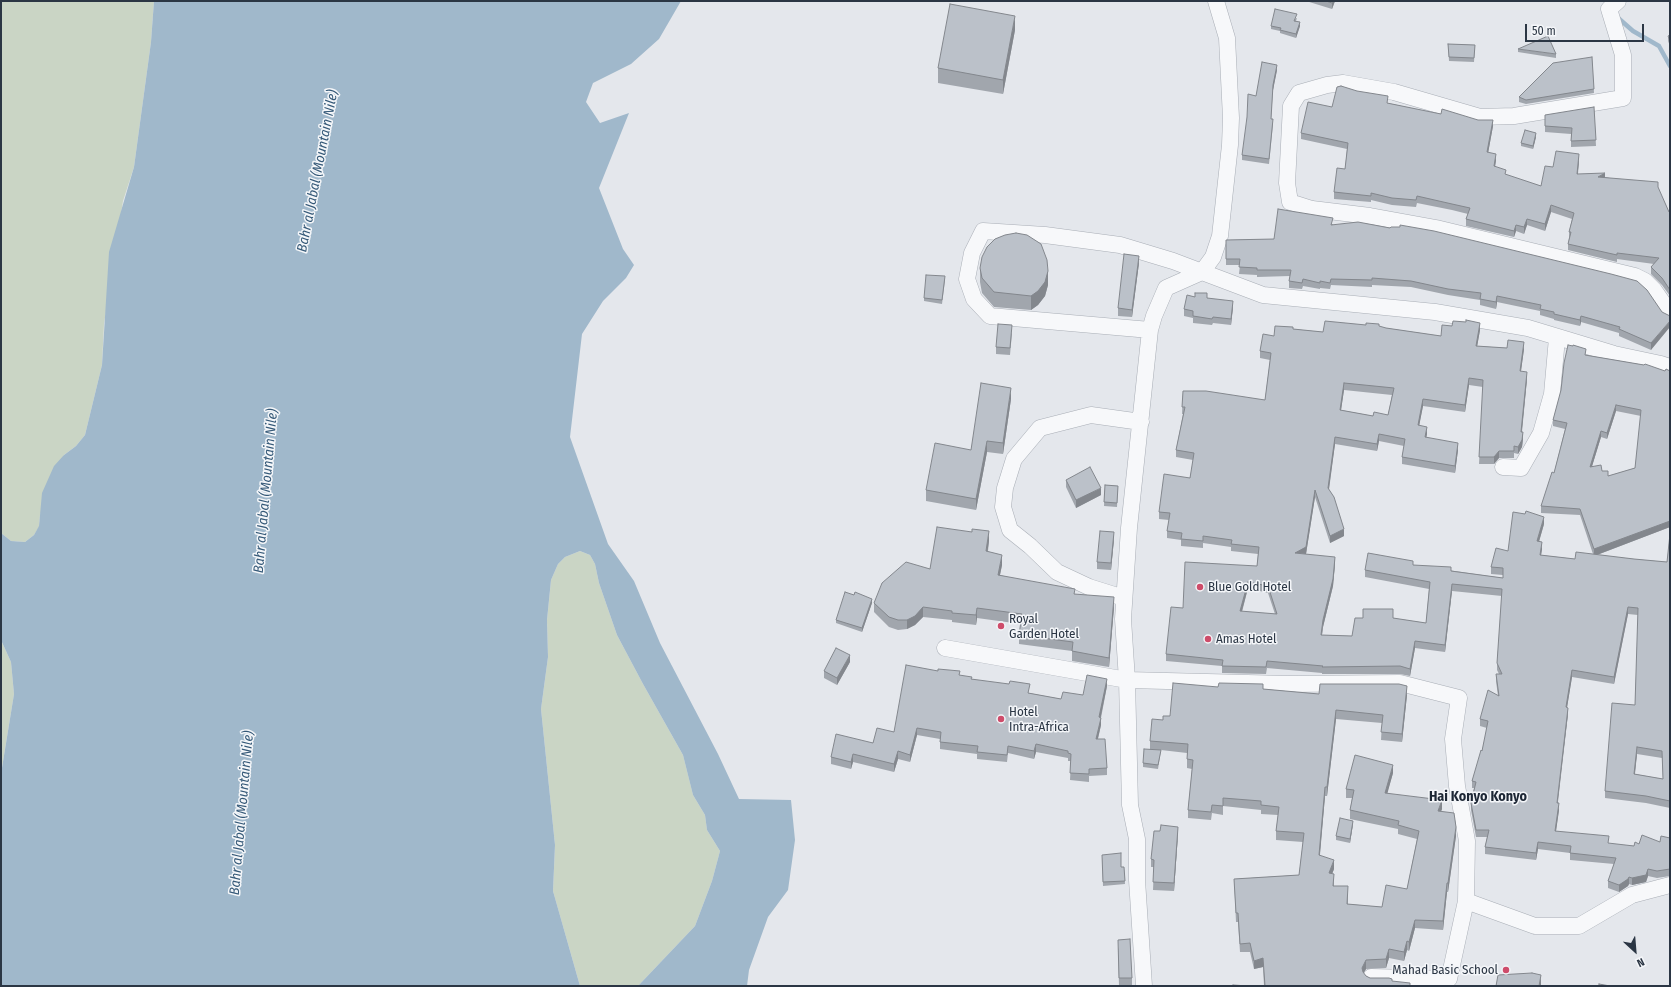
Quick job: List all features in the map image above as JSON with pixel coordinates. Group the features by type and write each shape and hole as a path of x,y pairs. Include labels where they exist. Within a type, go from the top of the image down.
{"street":[{"path":"1144,986 1137,880 1137,839 1130,804 1127,680 1123,619 1129,528 1150,330 1154,316 1166,288 1202,272 1213,257 1220,236 1230,145 1231,118 1227,38 1216,1"},
{"path":"1618,1 1609,9 1623,55 1623,98 1514,116 1480,117 1394,92 1343,84 1327,85 1299,93 1291,106 1287,183 1290,202 1312,209 1370,216 1436,228 1635,276 1644,281 1654,290 1670,313"},
{"path":"1150,330 990,316 974,299 967,279 972,253 983,231 1045,235 1120,245 1174,261 1263,294 1435,312 1528,328 1614,354 1670,367"},
{"path":"1503,467 1521,468 1541,433 1552,394 1557,338"},
{"path":"1124,598 1089,587 1057,572 1030,546 1010,530 1002,507 1004,488 1014,459 1040,428 1091,415 1141,422"},
{"path":"945,648 1127,680 1287,684 1400,683 1459,698 1453,739 1457,786 1467,842 1466,901 1449,979 1371,977"},
{"path":"1466,901 1536,926 1579,926 1632,895 1670,885"}],"green space":[{"path":"1,1 154,1 151,42 134,167 123,201 104,324 102,365 85,435 76,446 64,455 40,515 39,527 34,535 25,542 11,541 1,533"},
{"path":"580,551 590,555 595,564 599,583 617,635 683,755 693,795 705,815 707,830 720,851 712,881 695,926 638,986 580,986 553,891 555,845 541,709 548,657 547,620 551,580 558,564 565,557"},
{"path":"1,640 11,662 14,694 1,774"}],"water":[{"name":"Bahr al Jabal (Mountain Nile)","path":"154,1 681,1 659,39 631,64 593,83 586,102 600,123 629,113 599,188 623,249 634,265 626,278 603,301 582,334 570,437 608,544 634,581 660,643 718,754 739,799 791,800 795,840 788,890 768,917 749,970 747,986 638,986 695,926 712,881 720,851 707,830 705,815 693,795 683,755 617,635 599,583 595,564 590,555 580,551 565,557 558,564 551,580 547,620 548,657 541,709 555,845 553,891 580,986 1,986 1,774 14,694 11,662 1,640 1,533 11,541 25,542 34,535 39,526 42,493 54,466 64,455 76,446 85,435 102,365 109,252 134,167 151,42"}],"building":[{"path":"950,4 1015,16 1003,80 938,68"},
{"path":"1275,9 1297,14 1294,21 1300,22 1296,34 1271,26"},
{"path":"1548,36 1556,54 1518,49"},
{"path":"1448,44 1475,45 1474,58 1449,57"},
{"path":"1592,57 1594,89 1526,100 1519,97 1553,63"},
{"path":"1262,62 1277,65 1273,85 1271,119 1273,119 1269,159 1242,155 1247,117 1248,94 1256,96"},
{"path":"1341,86 1357,91 1388,96 1387,103 1441,114 1442,109 1478,120 1493,120 1487,152 1496,154 1494,166 1506,170 1505,174 1541,186 1545,166 1553,167 1556,151 1579,154 1577,174 1605,173 1598,177 1658,182 1658,187 1670,212 1670,290 1662,278 1651,267 1659,258 1617,253 1617,255 1568,244 1571,232 1569,232 1574,213 1551,205 1545,224 1527,219 1524,227 1516,225 1514,231 1466,219 1470,208 1417,196 1416,200 1392,198 1371,193 1371,196 1334,192 1337,168 1345,169 1348,143 1301,133 1308,102 1332,107 1337,87"},
{"path":"1594,107 1596,140 1571,141 1572,128 1545,126 1545,115"},
{"path":"1525,130 1536,133 1533,146 1521,143"},
{"path":"1278,209 1333,218 1331,225 1358,222 1390,228 1400,227 1400,225 1434,231 1637,281 1647,290 1662,312 1670,316 1670,321 1651,343 1619,329 1620,327 1581,316 1580,320 1554,314 1554,312 1540,309 1541,305 1497,296 1496,302 1480,299 1481,293 1448,289 1411,281 1372,278 1372,280 1331,279 1330,283 1320,281 1320,283 1303,279 1302,283 1289,281 1291,270 1257,270 1257,268 1239,267 1240,259 1226,259 1226,240 1274,239"},
{"path":"1016,233 1027,235 1041,244 1047,260 1048,271 1045,282 1038,291 1031,296 994,292 982,278 980,268 982,257 987,247 995,239"},
{"path":"1124,254 1139,256 1132,310 1118,308"},
{"path":"926,275 945,276 942,300 924,298"},
{"path":"1195,293 1207,293 1207,298 1233,301 1231,319 1213,317 1212,319 1193,316 1193,311 1184,309 1187,295 1195,297"},
{"path":"1466,320 1480,323 1476,346 1507,348 1508,340 1524,342 1520,371 1527,372 1521,432 1523,432 1522,440 1518,447 1514,446 1514,451 1499,451 1494,457 1479,457 1483,380 1469,378 1465,405 1423,399 1418,425 1427,427 1425,437 1458,443 1455,466 1402,457 1405,439 1379,434 1377,444 1335,437 1328,488 1334,497 1344,529 1330,536 1315,490 1306,547 1295,553 1335,557 1333,579 1321,635 1352,636 1355,618 1363,618 1363,609 1393,609 1393,618 1426,623 1430,582 1365,570 1368,553 1413,561 1413,565 1451,567 1451,571 1503,578 1503,568 1491,567 1496,548 1508,551 1513,512 1525,514 1526,511 1544,517 1537,541 1542,542 1540,555 1575,559 1576,552 1667,562 1670,534 1670,801 1646,796 1605,791 1612,703 1635,705 1638,608 1628,607 1614,677 1572,670 1566,707 1568,708 1555,831 1609,836 1608,843 1634,846 1635,842 1639,844 1642,835 1660,842 1661,836 1670,838 1670,869 1657,871 1648,869 1646,875 1632,878 1629,877 1619,885 1608,881 1616,858 1570,853 1571,846 1538,842 1536,853 1485,847 1489,830 1476,830 1471,803 1476,782 1472,781 1481,750 1482,751 1488,721 1480,719 1488,690 1499,696 1496,674 1502,674 1497,663 1502,589 1452,584 1445,645 1415,641 1410,669 1400,666 1322,667 1323,666 1267,661 1266,667 1222,666 1223,660 1166,654 1171,607 1183,608 1185,562 1257,566 1259,547 1231,544 1232,540 1203,536 1203,541 1181,539 1182,533 1167,531 1170,513 1159,512 1164,474 1190,478 1194,453 1176,450 1185,407 1182,407 1183,391 1206,391 1265,400 1271,353 1260,351 1263,334 1274,336 1275,326 1293,327 1293,329 1323,332 1325,321 1366,325 1366,323 1379,324 1379,326 1386,328 1441,336 1442,325 1452,326 1453,321 1466,322","holes":["1344,383 1394,388 1388,415 1374,412 1373,416 1340,410","1248,582 1268,586 1277,614 1240,611","1637,747 1662,751 1663,779 1634,774"]},
{"path":"998,324 1012,325 1010,348 996,347"},
{"path":"1568,345 1573,345 1586,349 1585,355 1645,364 1665,371 1666,369 1670,371 1670,521 1594,549 1580,509 1541,506 1552,472 1554,473 1567,423 1553,420 1561,390","holes":["1616,405 1641,410 1635,468 1608,476 1608,471 1602,471 1601,465 1590,467 1601,431 1607,433"]},
{"path":"981,383 1011,388 1003,443 987,441 976,499 926,490 935,443 971,450"},
{"path":"1090,467 1101,488 1076,500 1066,480"},
{"path":"1105,485 1118,486 1117,503 1104,502"},
{"path":"937,527 972,532 972,529 989,531 986,551 1002,555 998,575 1075,589 1074,594 1114,597 1109,658 1072,651 1073,642 1019,635 1022,614 977,608 976,615 952,613 952,611 923,607 915,616 907,620 898,620 889,617 874,603 882,583 906,562 930,569"},
{"path":"1100,531 1114,532 1111,563 1097,562"},
{"path":"845,592 854,595 855,592 872,599 862,628 836,620"},
{"path":"836,648 850,655 837,678 824,671"},
{"path":"906,665 938,671 938,669 960,671 959,675 972,677 971,679 1009,684 1010,681 1030,684 1028,693 1061,699 1063,692 1083,695 1087,675 1107,679 1096,739 1105,739 1107,768 1089,769 1089,774 1070,773 1071,754 1068,753 1068,751 1036,744 1034,751 1008,746 1007,755 977,752 978,746 940,742 941,732 917,728 910,755 898,751 894,764 853,754 851,762 831,757 836,734 873,743 877,728 894,732"},
{"path":"1173,683 1218,687 1219,683 1263,684 1263,689 1319,694 1320,684 1399,684 1407,686 1402,734 1381,732 1383,715 1336,710 1327,787 1325,787 1319,855 1334,860 1329,873 1334,874 1333,886 1348,886 1347,904 1382,907 1386,885 1407,889 1419,831 1398,825 1399,821 1350,810 1354,790 1346,789 1355,755 1393,765 1385,793 1442,800 1438,811 1454,813 1456,827 1447,883 1443,921 1415,920 1409,942 1407,941 1404,952 1389,949 1386,959 1366,960 1362,968 1366,976 1370,978 1389,978 1392,979 1392,981 1410,983 1410,986 1265,986 1263,958 1254,961 1250,943 1240,944 1234,879 1299,875 1304,833 1276,831 1279,807 1261,805 1261,801 1223,798 1223,806 1212,805 1211,812 1188,810 1193,760 1187,759 1188,744 1150,741 1152,719 1163,720 1163,716 1170,716"},
{"path":"1144,749 1161,750 1158,765 1143,763"},
{"path":"1340,818 1353,821 1350,839 1336,836"},
{"path":"1161,825 1178,827 1174,883 1153,882 1154,860 1151,859 1154,831 1160,831"},
{"path":"1121,853 1121,867 1124,867 1125,881 1103,882 1102,855"},
{"path":"1130,939 1132,978 1119,978 1118,940"},
{"path":"1532,973 1541,975 1539,986 1496,986 1498,975"},
{"path":"1599,984 1610,986 1599,986"}],"waterway":[{"path":"1617,17 1633,31 1659,46 1670,66"}],"place":[{"name":"Blue Gold Hotel","path":"1200,587"},
{"name":"Royal Garden Hotel","path":"1001,626"},
{"name":"Amas Hotel","path":"1208,639"},
{"name":"Hotel Intra-Africa","path":"1001,719"},
{"name":"Mahad Basic School","path":"1506,970"}],"district":[{"name":"Hai Konyo Konyo","path":"1478,797"}]}
